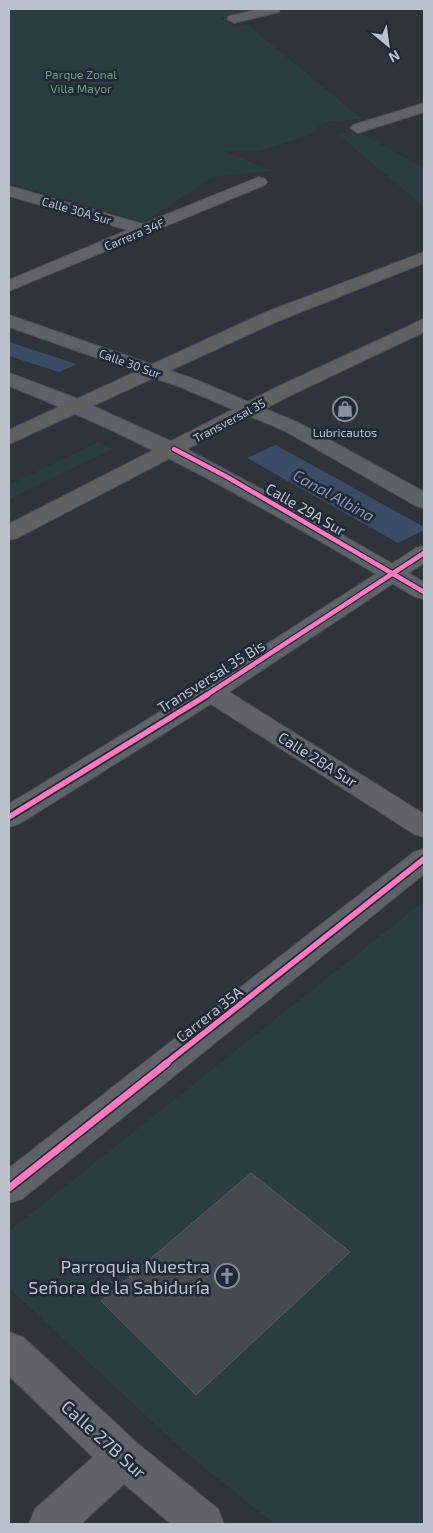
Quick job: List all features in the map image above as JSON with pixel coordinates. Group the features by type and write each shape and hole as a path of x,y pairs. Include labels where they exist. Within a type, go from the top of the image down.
{"highway":[{"path":"9,438 152,370 271,317 424,257"},
{"name":"Transversal 35","path":"9,533 250,409 424,325"}],"street":[{"path":"234,19 274,9"},
{"path":"358,128 424,108"},
{"name":"Carrera 34F","path":"9,286 259,182"},
{"name":"Calle 30A Sur","path":"9,191 145,230"},
{"name":"Calle 30 Sur","path":"9,321 152,370 250,409"},
{"path":"9,378 174,449"},
{"path":"250,409 292,427 424,501"},
{"name":"Calle 29A Sur","path":"174,449 229,478 409,563 424,592"},
{"name":"Transversal 35 Bis","path":"9,817 211,692 409,563"},
{"name":"Calle 28A Sur","path":"211,692 424,827"},
{"name":"Carrera 35A","path":"9,1188 424,859"},
{"name":"Calle 27B Sur","path":"9,1350 123,1457 203,1524"},
{"path":"50,1524 123,1457"}],"green space":[{"name":"Parque Zonal Villa Mayor","path":"9,9 255,9 221,18 234,27 248,25 362,119 324,122 310,135 259,151 224,151 271,171 213,177 144,222 9,183"},
{"path":"355,130 424,168 424,207 338,134"},
{"path":"98,442 113,449 9,499 9,485"},
{"path":"424,901 424,1524 275,1524 187,1454 9,1288 9,1231"}],"water":[{"path":"9,342 77,364 59,372 9,356"},
{"name":"Canal Albina","path":"276,445 424,527 424,530 398,543 247,458"}],"building":[{"name":"Parroquia Nuestra Señora de la Sabiduría","path":"251,1173 350,1252 196,1395 101,1301"}],"cycle path":[{"path":"174,449 229,478 424,592"},
{"path":"9,817 211,692 424,553"},
{"path":"9,1188 424,859"}],"place":[{"name":"Lubricautos","path":"345,409"},
{"name":"Parroquia Nuestra Señora de la Sabiduría","path":"227,1276"}]}
